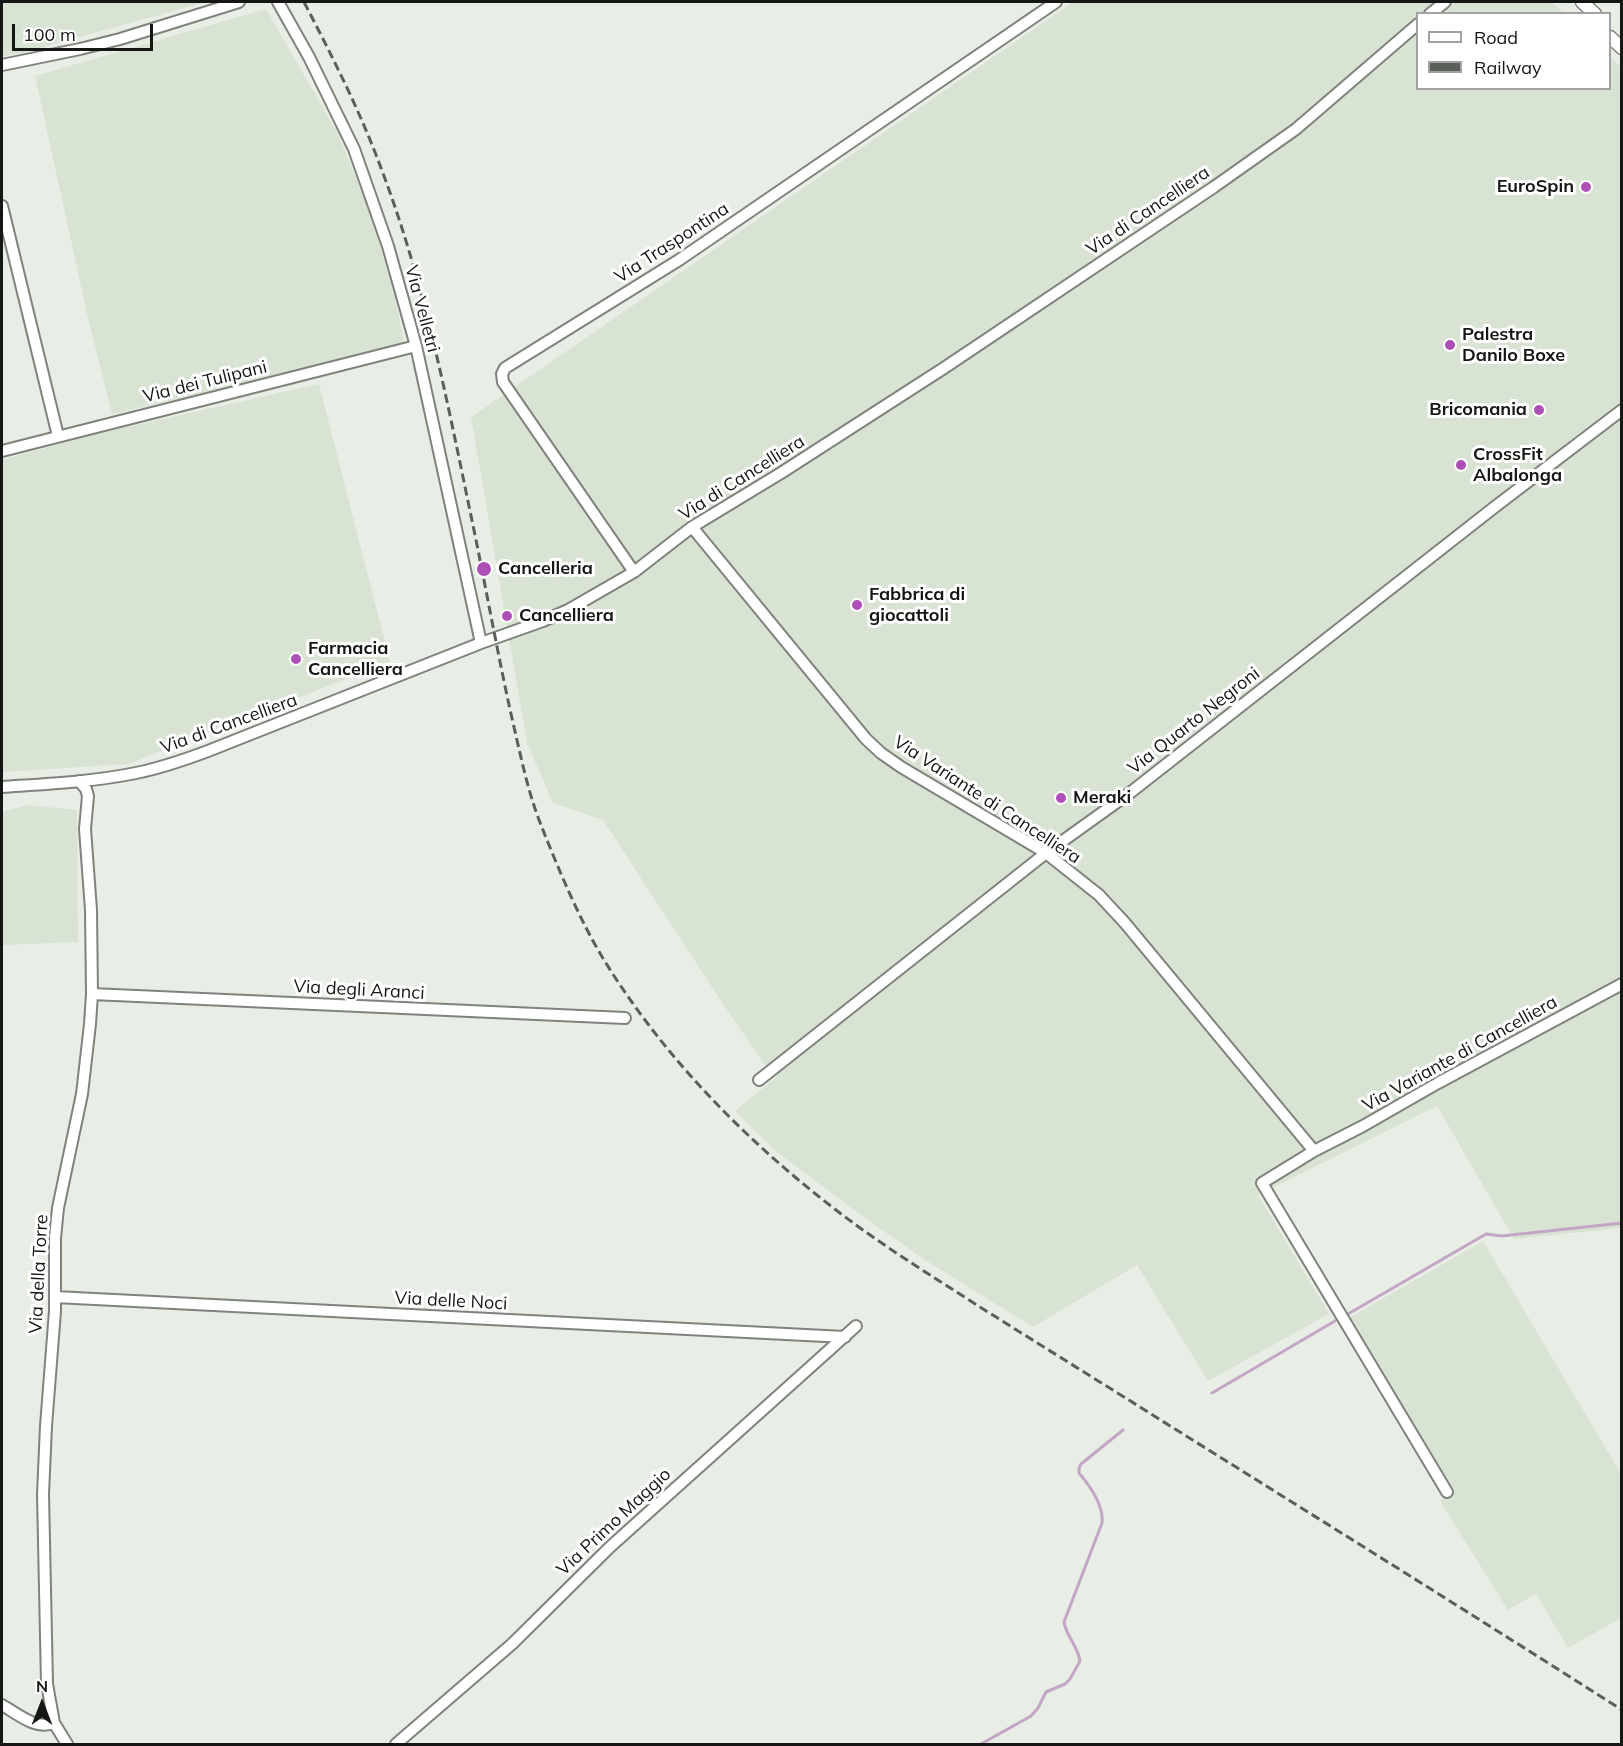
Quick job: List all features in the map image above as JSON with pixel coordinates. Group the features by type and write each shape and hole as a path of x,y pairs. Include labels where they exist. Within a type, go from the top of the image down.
{"street":[{"path":"2,65 80,50 239,2"},
{"name":"Via Velletri","path":"278,2 309,57 354,149 388,246 416,346 481,643"},
{"name":"Via Traspontina","path":"634,572 504,382 502,374 506,368 679,260 1056,2"},
{"path":"1432,12 1445,2"},
{"name":"Via di Cancelliera","path":"2,787 79,781 159,768 208,752 568,610 634,572 692,527 781,473 934,374 1205,194 1296,129 1416,26"},
{"path":"2,206 58,435"},
{"name":"Via dei Tulipani","path":"2,451 416,346"},
{"name":"Via Quarto Negroni","path":"759,1080 1046,853 1131,792 1622,410"},
{"name":"Via Variante di Cancelliera","path":"692,527 874,747 901,767 1046,853 1088,886 1117,914 1314,1151"},
{"path":"88,802 97,788 111,777"},
{"name":"Via della Torre","path":"67,1744 54,1723 49,1695 46,1660 43,1494 44,1444 55,1298 54,1253 57,1218 82,1094 92,994 85,829 88,802 86,789 79,781"},
{"name":"Via Variante di Cancelliera","path":"1447,1492 1262,1183 1314,1151 1622,984"},
{"name":"Via degli Aranci","path":"92,994 625,1018"},
{"name":"Via delle Noci","path":"55,1298 845,1337"},
{"name":"Via Primo Maggio","path":"396,1744 512,1644 610,1547 856,1326"},
{"path":"2,1705 37,1725 45,1726 54,1723"}],"shaded area":[{"path":"2,2 206,2 22,53 2,56"},
{"path":"1073,2 1552,2 1563,12 1416,12 1416,90 1611,90 1611,57 1621,67 1621,1228 1514,1239 1437,1106 1258,1195 1329,1314 1208,1381 1137,1265 1033,1327 928,1262 862,1216 778,1153 735,1111 777,1077 762,1061 719,998 603,820 553,803 527,743 471,417"},
{"path":"266,9 338,134 371,214 394,295 405,346 112,414 88,318 35,76"},
{"path":"319,384 390,662 128,764 2,772 2,460 97,434"},
{"path":"27,805 77,810 78,942 2,945 2,812"},
{"path":"1483,1241 1621,1474 1621,1618 1568,1648 1536,1594 1508,1610 1440,1501 1455,1491 1349,1318"}],"waterway":[{"path":"1348,1314 1486,1234 1502,1236 1622,1223"},
{"path":"1212,1393 1335,1321"},
{"path":"981,1744 1031,1716 1046,1692 1065,1684 1080,1661 1064,1622 1102,1523 1102,1517 1095,1496 1079,1473 1079,1468 1123,1430"}],"railway":[{"path":"304,2 335,63 381,168 424,303 446,396 511,714 536,812 570,894 595,945 629,998 657,1035 686,1071 750,1137 784,1168 871,1236 980,1307 1622,1710"}],"place":[{"name":"EuroSpin","path":"1586,187"},
{"name":"Palestra Danilo Boxe","path":"1450,345"},
{"name":"Bricomania","path":"1539,410"},
{"name":"CrossFit Albalonga","path":"1461,465"},
{"name":"Cancelleria","path":"484,569"},
{"name":"Fabbrica di giocattoli","path":"857,605"},
{"name":"Cancelliera","path":"507,616"},
{"name":"Farmacia Cancelliera","path":"296,659"},
{"name":"Meraki","path":"1061,798"}]}
